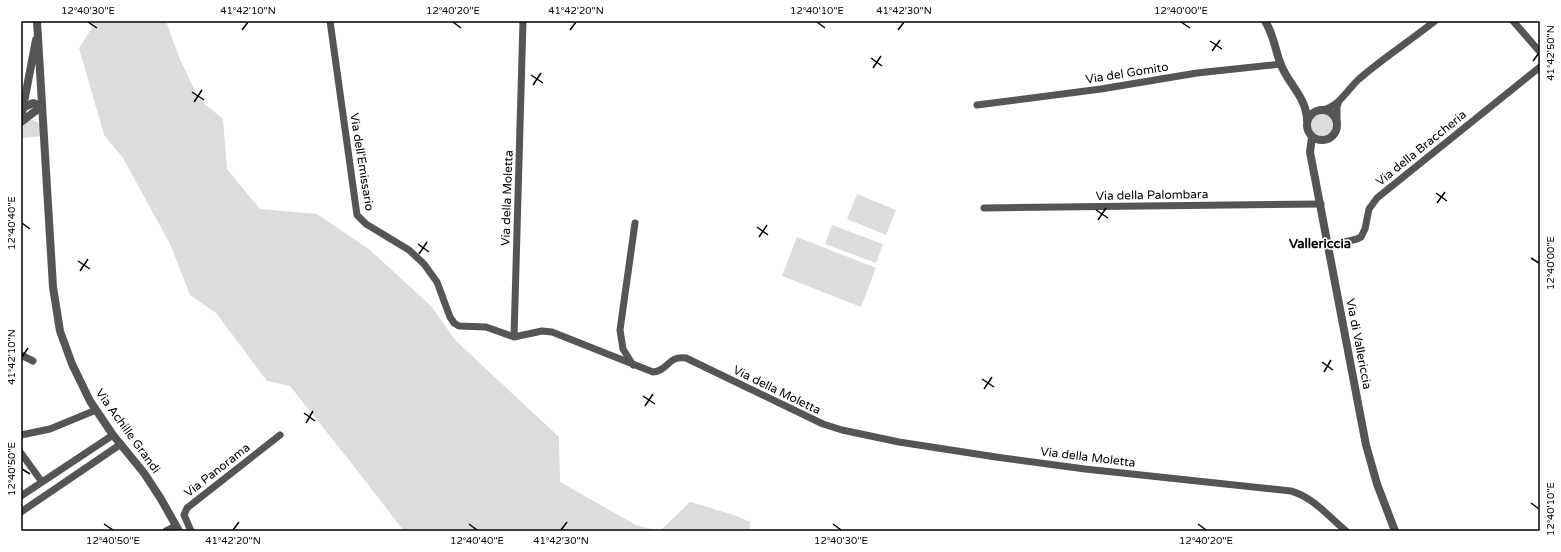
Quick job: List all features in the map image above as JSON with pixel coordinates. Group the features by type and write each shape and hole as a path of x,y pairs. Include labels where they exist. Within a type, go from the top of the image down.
{"street":[{"name":"Via Achille Grandi","path":"37,21 53,287 57,319 69,358 96,410 144,473 177,528"},
{"name":"Via dell'Emissario","path":"330,21 357,215 364,223 410,250 424,264 437,282 450,317 454,323 460,326 486,327 514,337"},
{"name":"Via della Moletta","path":"523,21 514,337 538,332 550,332 651,372 657,372 675,358 686,358 823,424 842,430 899,442 1085,469 1291,491 1310,500 1346,531"},
{"name":"Via di Vallericcia","path":"1265,21 1274,41 1281,64 1307,110 1307,130 1312,137 1310,146 1312,159 1366,445 1395,531"},
{"path":"1307,121 1314,113 1332,107 1359,79 1435,21"},
{"path":"1513,21 1540,52"},
{"path":"23,119 23,108 38,31"},
{"name":"Via del Gomito","path":"977,104 1101,89 1197,73 1281,64"},
{"name":"Via della Braccheria","path":"1328,246 1361,237 1366,228 1369,209 1377,198 1540,67"},
{"path":"27,85 42,92"},
{"name":"Via di Vallericcia","path":"1301,98 1313,106 1332,114 1337,122"},
{"path":"1312,137 1322,140 1330,138 1334,134 1337,128 1337,106 1340,100"},
{"path":"23,108 33,103 42,106"},
{"path":"23,119 42,106"},
{"path":"23,119 35,117 43,123"},
{"path":"1312,159 1314,148 1322,140"},
{"name":"Via della Palombara","path":"984,208 1321,204"},
{"path":"634,365 623,349 620,328 635,223"},
{"path":"21,355 33,361"},
{"path":"21,435 50,429 96,410"},
{"path":"21,496 113,434"},
{"name":"Via Panorama","path":"191,531 184,515 187,508 280,435"},
{"path":"21,512 121,444"},
{"path":"21,453 42,482"},
{"path":"166,531 177,528"}],"shaded area":[{"path":"88,21 166,21 179,57 199,99 223,119 227,169 260,209 317,214 370,250 432,307 455,340 559,437 560,482 636,525 659,531 404,531 290,386 267,381 216,313 190,295 170,244 123,158 104,135 79,48 92,28"},
{"path":"1322,114 1330,117 1333,125 1330,133 1322,136 1314,133 1311,125 1314,117"},
{"path":"29,120 33,120 39,124 41,136 21,138 21,129"},
{"path":"857,194 896,210 886,235 847,219"},
{"path":"832,225 883,244 876,263 825,244"},
{"path":"797,237 876,268 861,307 782,276"},
{"path":"690,502 734,515 750,522 749,531 660,531"}],"district":[{"name":"Vallericcia","path":"1320,244"}]}
